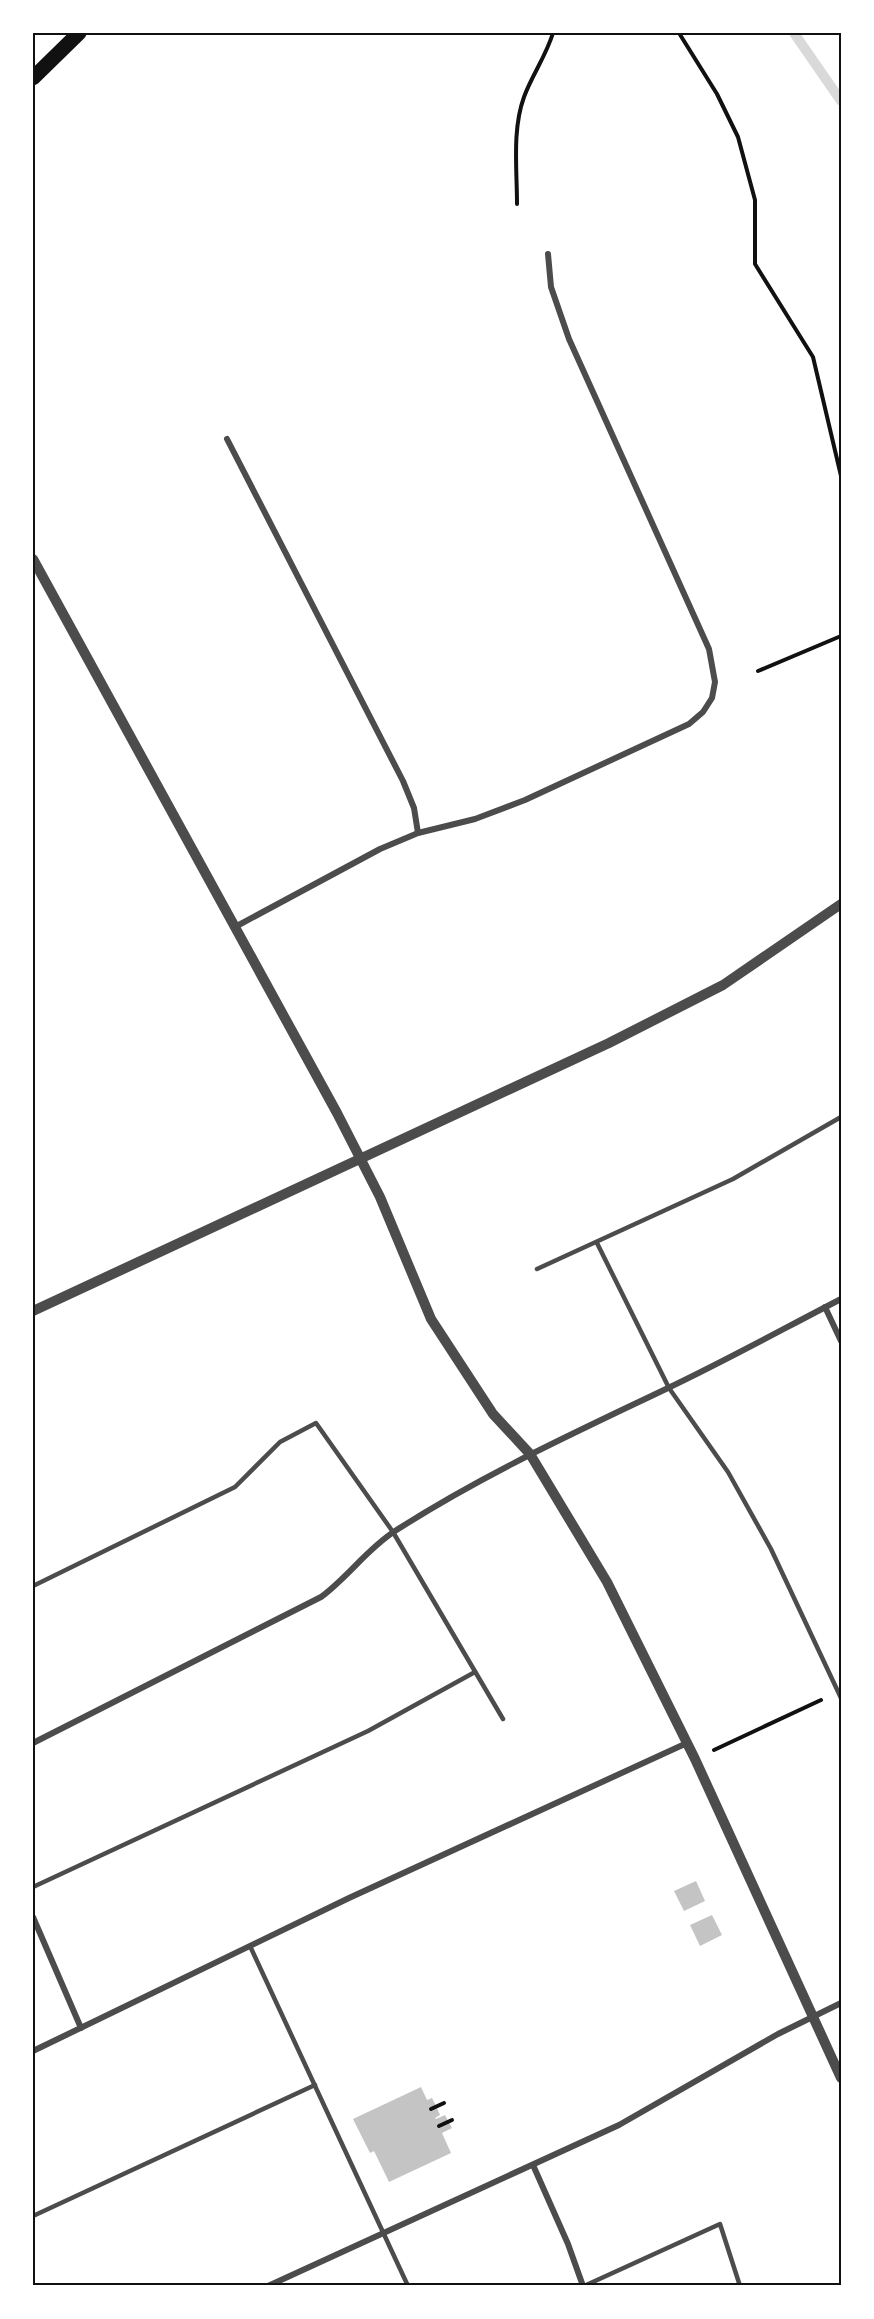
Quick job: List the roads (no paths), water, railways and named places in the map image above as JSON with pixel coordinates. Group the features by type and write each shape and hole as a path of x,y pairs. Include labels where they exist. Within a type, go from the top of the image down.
{"main road":[{"path":"33,78 79,33"}],"street":[{"path":"235,927 326,877 418,833 475,819 525,800 673,733 703,712 712,698 714,673 709,649 568,339 551,287 548,254"},
{"path":"227,439 403,782 414,808 418,833"},
{"path":"33,559 361,1158 432,1319 493,1414 530,1454 607,1582 695,1759 841,2078"},
{"path":"33,1311 609,1043 723,985 841,904"},
{"path":"33,1743 321,1597 343,1581 365,1554 393,1532 530,1454 669,1388 841,1299"},
{"path":"825,1308 841,1341"},
{"path":"33,2051 250,1946 687,1743"},
{"path":"33,1917 81,2028"},
{"path":"268,2286 619,2125 692,2082 841,2003"},
{"path":"533,2165 584,2286"}],"lane":[{"path":"537,1269 733,1179 841,1117"},
{"path":"597,1243 669,1388 728,1472 766,1539 841,1698"},
{"path":"33,1586 235,1487 280,1442 316,1423 393,1532 503,1719"},
{"path":"33,1887 368,1731 475,1672"},
{"path":"250,1946 408,2286"},
{"path":"33,2216 315,2085"},
{"path":"584,2286 720,2224 740,2286"}],"waterway":[{"path":"794,33 841,101"}]}
